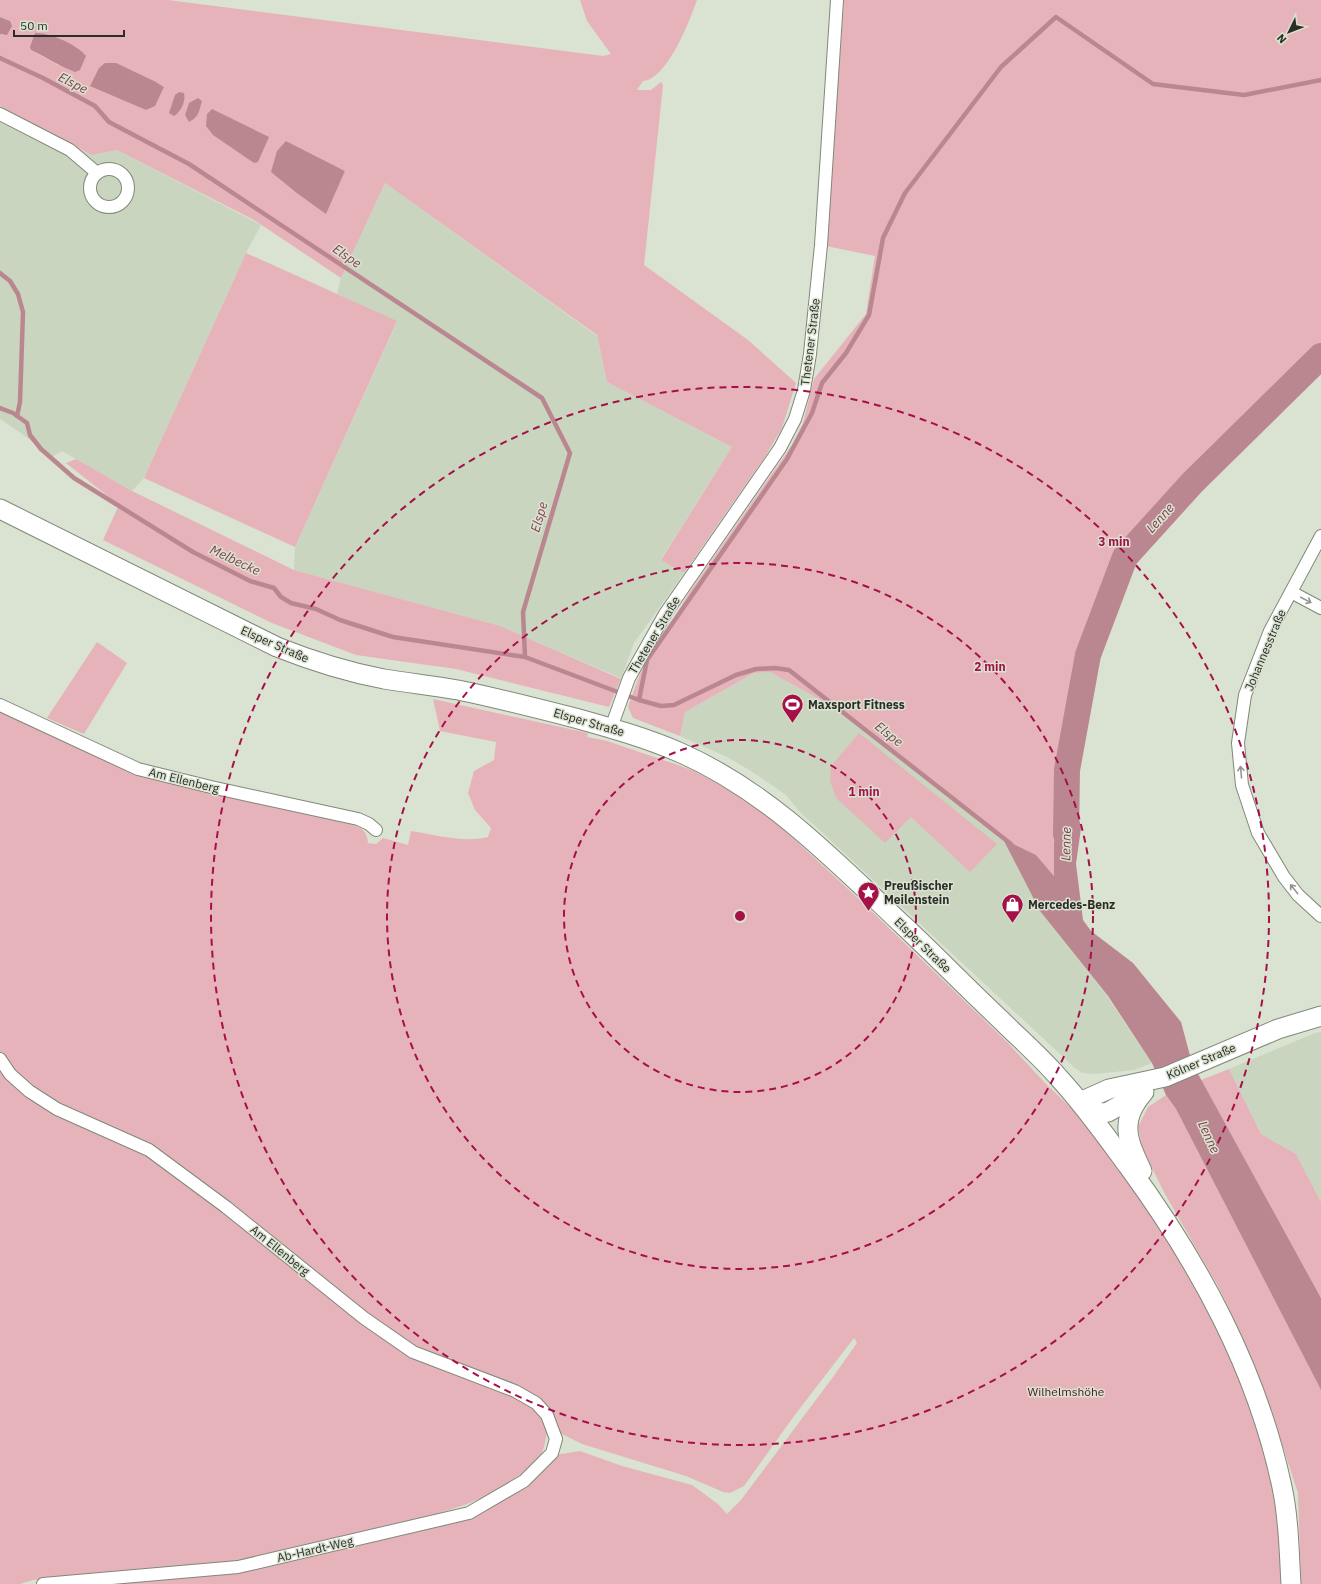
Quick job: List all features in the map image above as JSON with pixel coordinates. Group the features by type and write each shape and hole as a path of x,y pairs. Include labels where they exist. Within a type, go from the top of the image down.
{"main road":[{"name":"Elsper Straße","path":"0,509 270,643 307,659 382,679 460,691 537,708 612,728 678,751 732,778 780,813 839,865 918,939 1058,1076 1080,1102 1155,1202"},
{"name":"Kölner Straße","path":"1080,1102 1109,1089 1165,1077 1278,1029 1321,1016"},
{"path":"1080,1102 1092,1110 1102,1114 1144,1092 1165,1077"},
{"path":"1144,1092 1136,1101 1128,1124 1128,1137 1130,1145 1155,1202 1180,1240 1232,1336 1249,1379 1270,1442 1282,1488 1288,1525 1291,1584"}],"street":[{"name":"Thetener Straße","path":"612,728 629,678 664,614 780,448 795,418 804,390 810,354 820,245 837,0"},
{"path":"0,114 70,150 97,173"},
{"name":"Johannesstraße","path":"1321,536 1270,631 1245,695 1238,743 1242,785 1258,833 1284,877 1298,894 1321,916"},
{"path":"1291,592 1321,608"},
{"name":"Am Ellenberg","path":"0,705 138,769 211,787 358,819 369,824 376,830"},
{"name":"Am Ellenberg","path":"0,1059 10,1074 29,1091 57,1109 149,1150 226,1207 364,1318 413,1352 515,1391 536,1403 547,1415 556,1439"},
{"name":"Ab-Hardt-Weg","path":"43,1584 238,1567 469,1513 524,1481 552,1453 556,1439"}],"shaded area":[{"path":"0,106 92,155 117,150 261,225 246,253 144,478 132,491 62,451 52,457 0,419"},
{"path":"385,183 597,336 607,382 732,447 661,559 684,573 634,643 621,678 499,626 294,570 295,547 397,322 337,294 341,278"},
{"path":"770,672 837,709 918,769 1003,839 1040,911 1104,992 1152,1063 1134,1070 1095,1074 1082,1073 799,811 786,795 751,771 727,757 680,736 685,712 754,673"},
{"path":"1321,1032 1321,1202 1296,1154 1261,1134 1229,1069 1315,1033"}],"green space":[{"path":"0,0 168,0 603,56 611,54 587,21 580,0 697,0 683,34 669,60 661,71 652,78 643,81 637,90 651,90 661,82 663,85 644,265 748,340 796,383 782,428 766,455 684,573 661,560 732,447 607,382 597,335 385,183 341,278 254,220 117,150 92,155 0,106 0,34 4,35 10,21 0,17","holes":["38,33 60,66 31,50","156,82 164,87 146,110 90,85","286,141 345,171 326,213 298,194"]},
{"path":"844,0 1321,0 1321,365 1132,547 1103,620 1071,784 1054,842 1054,876 1036,855 1003,839 918,769 837,709 770,672 754,673 685,712 680,736 633,718 628,707 640,674 689,593 792,445 803,423 814,379 866,314 875,256 826,246"},
{"path":"246,253 397,321 295,547 144,478"},
{"path":"76,459 132,491 294,570 500,626 621,679 609,707 456,669 356,655 272,623 103,540 119,505 66,463"},
{"path":"97,642 127,663 84,734 47,718"},
{"name":"Wilhelmshöhe","path":"433,699 588,733 587,737 607,741 694,771 744,798 780,826 863,903 1006,1041 1047,1085 1105,1140 1187,1257 1237,1371 1261,1438 1279,1515 1284,1584 66,1584 164,1577 465,1516 555,1455 580,1451 622,1466 692,1485 718,1504 727,1514 741,1500 833,1377 857,1343 854,1338 794,1416 744,1486 730,1493 723,1492 686,1476 582,1444 560,1433 547,1432 540,1458 496,1492 467,1504 424,1518 291,1550 222,1564 33,1580 20,1584 0,1584 0,710 136,775 354,825 364,832 368,843 376,844 383,838 408,845 411,831 459,839 478,839 488,837 491,828 475,810 468,793 474,771 494,760 496,742 440,731"},
{"path":"859,733 997,844 970,872 911,817 885,843 836,798 830,781 831,766"},
{"path":"1229,1069 1261,1134 1296,1154 1321,1202 1321,1298 1201,1080"},
{"path":"1166,1095 1176,1109 1321,1390 1321,1584 1301,1584 1298,1493 1283,1447 1238,1328 1220,1290 1165,1194 1143,1150 1138,1127 1148,1107"}],"water":[{"path":"0,17 10,21 12,26 7,35 0,34"},
{"path":"35,33 41,33 63,40 82,52 86,56 80,70 75,72 69,70 31,50 30,47"},
{"path":"105,63 116,63 164,87 155,106 146,110 90,86 99,68"},
{"path":"179,92 184,93 184,103 181,109 174,116 169,113 175,95"},
{"path":"198,98 202,101 199,111 197,116 189,122 185,115 189,103"},
{"path":"212,109 269,137 258,162 254,163 213,135 206,126 207,114"},
{"path":"286,141 345,171 326,214 271,172 277,151"},
{"path":"1071,784 1081,828 1076,864 1083,920 1091,931 1133,963 1181,1022 1192,1063 1321,1298 1321,1390 1176,1109 1166,1095 1152,1063 1108,996 1040,911 1003,839 1036,855 1054,876 1054,842"}],"waterway":[{"path":"639,700 647,660 787,459 812,413 822,383 846,353 869,315 883,238 905,193 1001,67 1056,17 1153,84 1244,95 1321,80"},
{"name":"Elspe","path":"0,58 43,78 95,106 109,122 189,164 542,398 570,453 523,612 525,657 639,700 661,706 674,705 736,675 756,669 775,668 789,670 1011,844"},
{"path":"0,273 10,281 18,294 23,312 20,402 17,416"},
{"name":"Lenne","path":"1066,834 1067,770 1088,655 1125,557 1192,483 1321,356"},
{"name":"Melbecke","path":"0,408 13,413 27,423 30,435 41,449 74,478 193,552 250,581 274,588 281,597 291,603 316,609 340,620 393,637 525,657"}],"place":[{"name":"Maxsport Fitness","path":"793,724"},
{"name":"Preußischer Meilenstein","path":"868,912"},
{"name":"Mercedes-Benz","path":"1012,924"}]}
